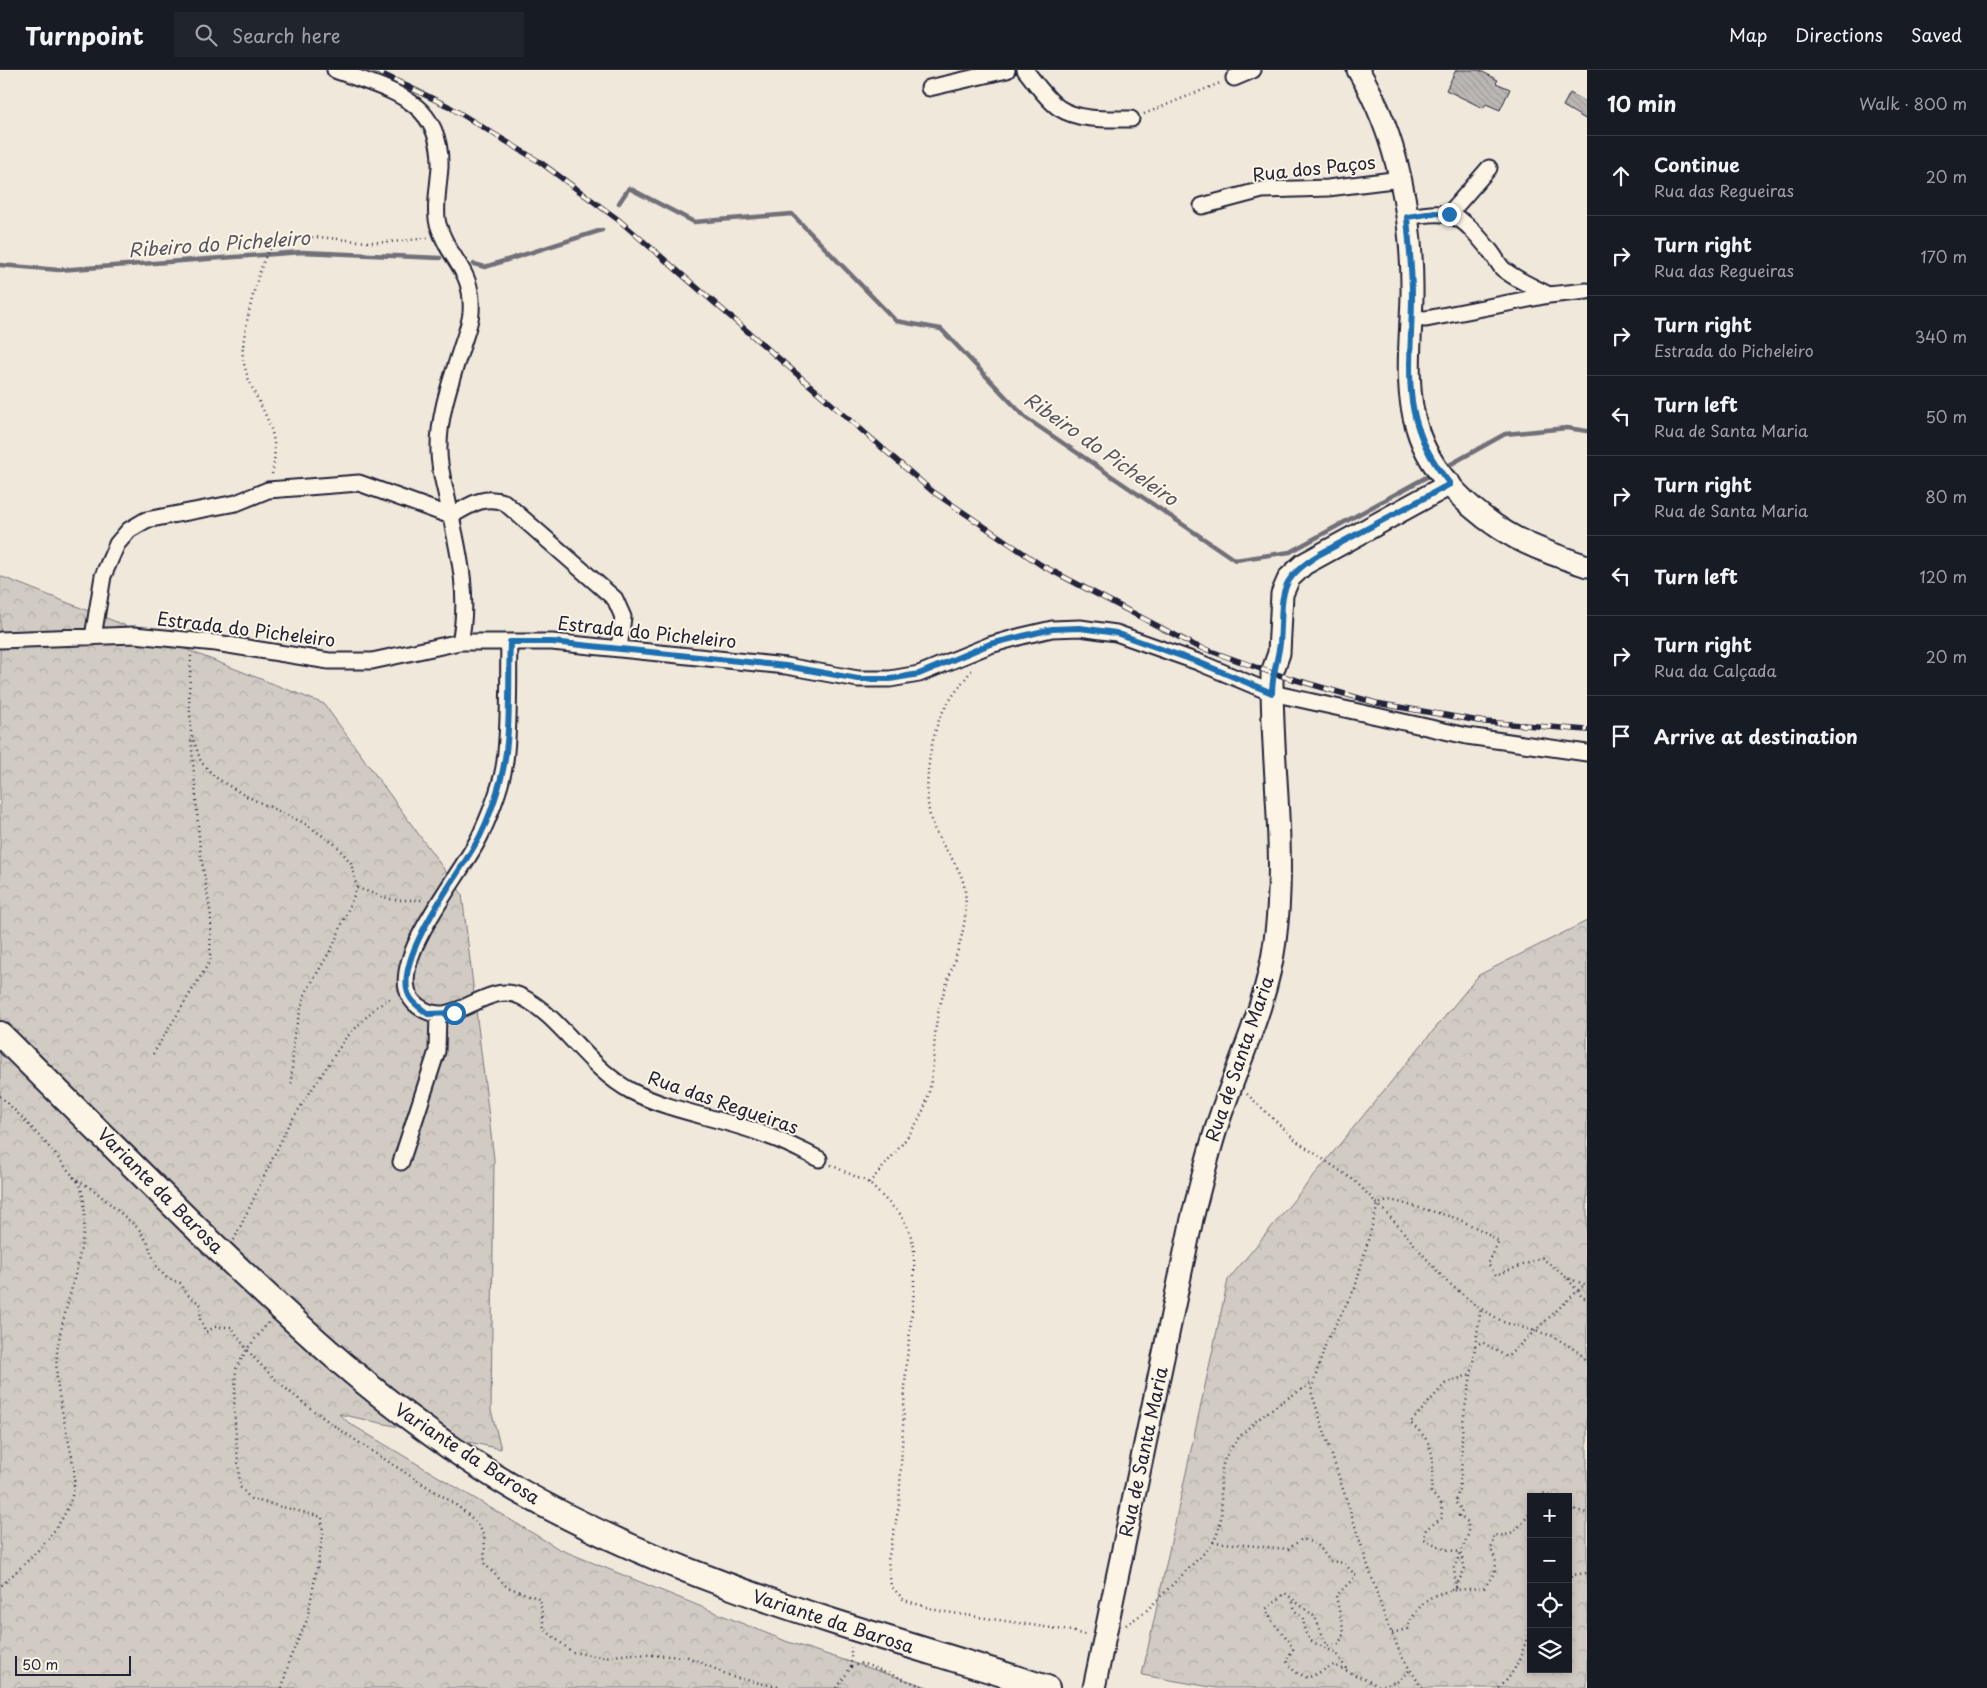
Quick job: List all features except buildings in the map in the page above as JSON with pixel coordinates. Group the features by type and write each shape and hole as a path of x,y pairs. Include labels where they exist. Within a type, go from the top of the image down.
{"main road":[{"name":"Variante da Barosa","path":"0,1034 226,1257 326,1350 389,1403 478,1465 551,1508 646,1553 748,1594 1044,1687"}],"street":[{"path":"335,70 383,88 420,108 431,122 438,136 440,152 437,221 442,236 465,272 471,289 471,316 439,422 438,454 464,583 465,619 460,642"},
{"path":"929,88 1007,70"},
{"path":"1025,70 1058,107 1073,114 1098,118 1131,119"},
{"path":"1234,78 1253,70"},
{"path":"1358,70 1377,106 1401,179 1407,217 1412,318 1412,405 1417,429 1442,474 1479,512 1516,538 1551,554 1587,566"},
{"path":"1449,214 1488,168"},
{"name":"Rua dos Paços","path":"1202,206 1262,190 1328,188 1401,179"},
{"path":"1407,217 1434,213 1449,214 1462,221 1472,230 1502,267 1549,295"},
{"path":"1412,318 1426,319 1549,295 1587,290"},
{"name":"Rua de Santa Maria","path":"1094,1688 1192,1219 1208,1154 1262,1004 1275,942 1280,855 1272,673 1280,641 1282,594 1289,578 1304,564 1442,474"},
{"path":"93,636 103,576 117,544 129,530 146,520 236,503 268,490 359,483 451,516 477,501 492,498 504,502 615,599 623,617 619,649"},
{"name":"Estrada do Picheleiro","path":"0,640 134,635 192,641 329,661 372,661 460,642 552,642 786,666 858,679 890,679 919,674 990,644 1052,629 1080,628 1116,633 1198,662 1272,693 1468,736 1587,753"},
{"path":"401,1162 438,1051 438,1014 428,1014 411,1001 407,988 407,970 424,927 480,835 500,784 505,761 510,642"},
{"name":"Rua das Regueiras","path":"438,1014 454,1013 482,998 502,993 517,994 533,1002 600,1069 630,1090 662,1104 768,1135 819,1159"}],"path":[{"path":"1131,119 1234,78"},
{"path":"268,490 275,463 275,440 271,425 243,360 242,344 262,265 269,250 285,240 304,238 385,242 442,236"},
{"path":"153,1054 210,960 211,916 200,850 191,732 189,694 192,641"},
{"path":"870,1183 912,1132 923,1111 928,1092 939,1010 956,958 967,911 965,888 959,871 932,824 928,806 929,769 933,740 944,710 990,644"},
{"path":"191,732 201,762 215,777 244,796 304,823 336,845 351,863 357,888 333,946 305,994 294,1034 291,1056 291,1086"},
{"path":"357,888 393,900 418,901 443,895"},
{"path":"226,1257 288,1126 346,1039 375,1008 407,988"},
{"path":"1233,1081 1298,1142 1355,1181 1378,1204 1444,1279 1481,1309 1503,1322 1553,1336 1580,1353 1587,1362"},
{"path":"0,1096 44,1140 80,1185 84,1202 81,1250 63,1316 57,1355 58,1387 74,1471 73,1491 66,1510 46,1541 0,1587"},
{"path":"819,1159 870,1183 900,1214 909,1230 914,1247 914,1291 906,1368 899,1506 888,1560 891,1586 904,1600 939,1611 1070,1631 1104,1640 1145,1612 1213,1542 1219,1531 1223,1511 1222,1469 1230,1449 1242,1435 1281,1402 1312,1383"},
{"path":"73,1177 95,1191 138,1229 147,1242 157,1268 167,1278 180,1284 201,1305 200,1320 206,1332 215,1328 232,1327 247,1349 286,1389 352,1437 462,1509 483,1533 485,1564 507,1587 540,1600 544,1628 572,1652 602,1657 633,1654 688,1657 733,1677 782,1688"},
{"path":"1378,1204 1391,1200 1456,1218 1483,1231 1500,1242 1488,1264 1496,1275 1542,1258 1567,1278 1583,1298 1587,1298"},
{"path":"1378,1204 1355,1288 1326,1343 1311,1390 1392,1633 1410,1670 1422,1688"},
{"path":"1567,1278 1586,1284"},
{"path":"1475,1346 1482,1342 1507,1357 1586,1284"},
{"path":"1456,1588 1454,1568 1468,1535 1468,1522 1459,1516 1462,1510 1455,1502 1462,1486 1460,1456 1463,1422 1473,1373 1481,1309"},
{"path":"274,1317 247,1349 236,1369 235,1419 240,1487 251,1499 322,1517 323,1536 307,1620 290,1658 282,1688"},
{"path":"1460,1552 1444,1549 1424,1539 1426,1529 1442,1518 1441,1504 1431,1492 1433,1476 1430,1444 1422,1432 1410,1423 1445,1384 1473,1373"},
{"path":"1572,1506 1576,1510 1587,1513"},
{"path":"1451,1590 1484,1588 1496,1571 1497,1559 1491,1550 1494,1535 1503,1536 1514,1533 1527,1517"},
{"path":"1213,1542 1288,1550 1302,1539 1317,1544 1330,1561 1344,1563 1356,1576 1336,1596 1344,1633 1339,1644 1327,1646 1315,1617 1285,1593 1266,1609 1278,1630 1287,1635 1293,1649 1286,1661 1295,1672 1308,1678 1334,1665 1379,1686 1397,1682 1410,1670"},
{"path":"1392,1633 1407,1629 1416,1609 1430,1596 1456,1588 1465,1568 1460,1552"},
{"path":"1572,1577 1587,1573"},
{"path":"1293,1600 1295,1611 1303,1618 1305,1632 1311,1641 1337,1654 1349,1673"},
{"path":"1499,1688 1510,1678 1520,1660 1527,1640"},
{"path":"837,1688 851,1667 850,1643"},
{"path":"851,1667 862,1663 918,1687 926,1688"}],"green space":[{"path":"0,576 324,704 462,894 494,1159 491,1410 501,1449 339,1414 349,1423 559,1549 788,1642 931,1688 0,1688"},
{"path":"1587,921 1587,1688 1216,1688 1142,1675 1228,1280 1479,975"}],"waterway":[{"name":"Ribeiro do Picheleiro","path":"619,203 629,188 694,222 792,214 896,321 941,329 1026,418 1235,560 1290,552 1432,474"},
{"path":"474,264 485,267 602,230"},
{"name":"Ribeiro do Picheleiro","path":"0,265 59,270 302,252 440,258"},
{"name":"Ribeiro do Picheleiro","path":"1444,468 1505,434 1567,428 1587,431"}],"railway":[{"path":"374,70 448,106 540,162 620,221 932,491 1041,565 1194,645 1272,673 1376,703 1485,722 1587,730"}],"route":[{"path":"454,1013 428,1014 411,1001 407,988 407,970 424,927 480,835 500,784 505,761 510,642 552,642 786,666 858,679 890,679 919,674 990,644 1052,629 1080,628 1116,633 1198,662 1272,693 1272,673 1280,641 1282,594 1289,578 1304,564 1320,554 1450,484 1426,450 1417,429 1412,405 1412,292 1407,217 1434,213 1449,214"}]}
